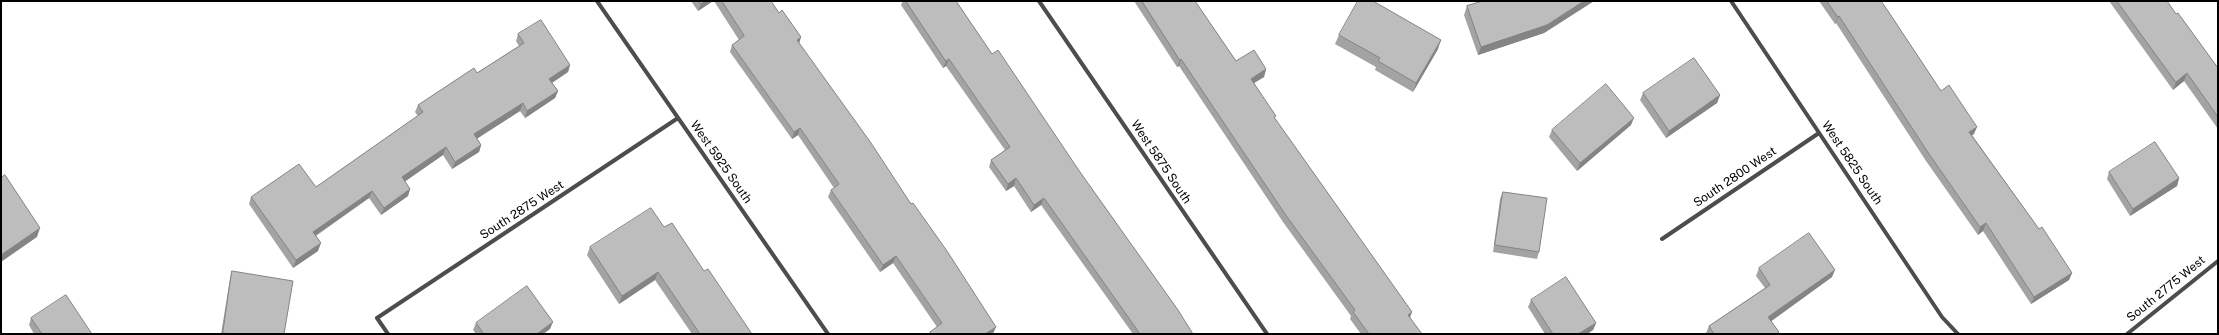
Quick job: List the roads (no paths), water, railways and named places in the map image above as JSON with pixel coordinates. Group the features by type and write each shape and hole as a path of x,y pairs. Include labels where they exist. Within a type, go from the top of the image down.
{"street":[{"name":"West 5925 South","path":"597,1 828,334"},
{"name":"West 5875 South","path":"1039,1 1267,334"},
{"name":"West 5825 South","path":"1731,1 1942,317 1958,334"},
{"name":"South 2875 West","path":"388,334 377,318 678,118"},
{"name":"South 2800 West","path":"1662,239 1819,133"},
{"name":"South 2775 West","path":"2127,334 2218,260"}]}
